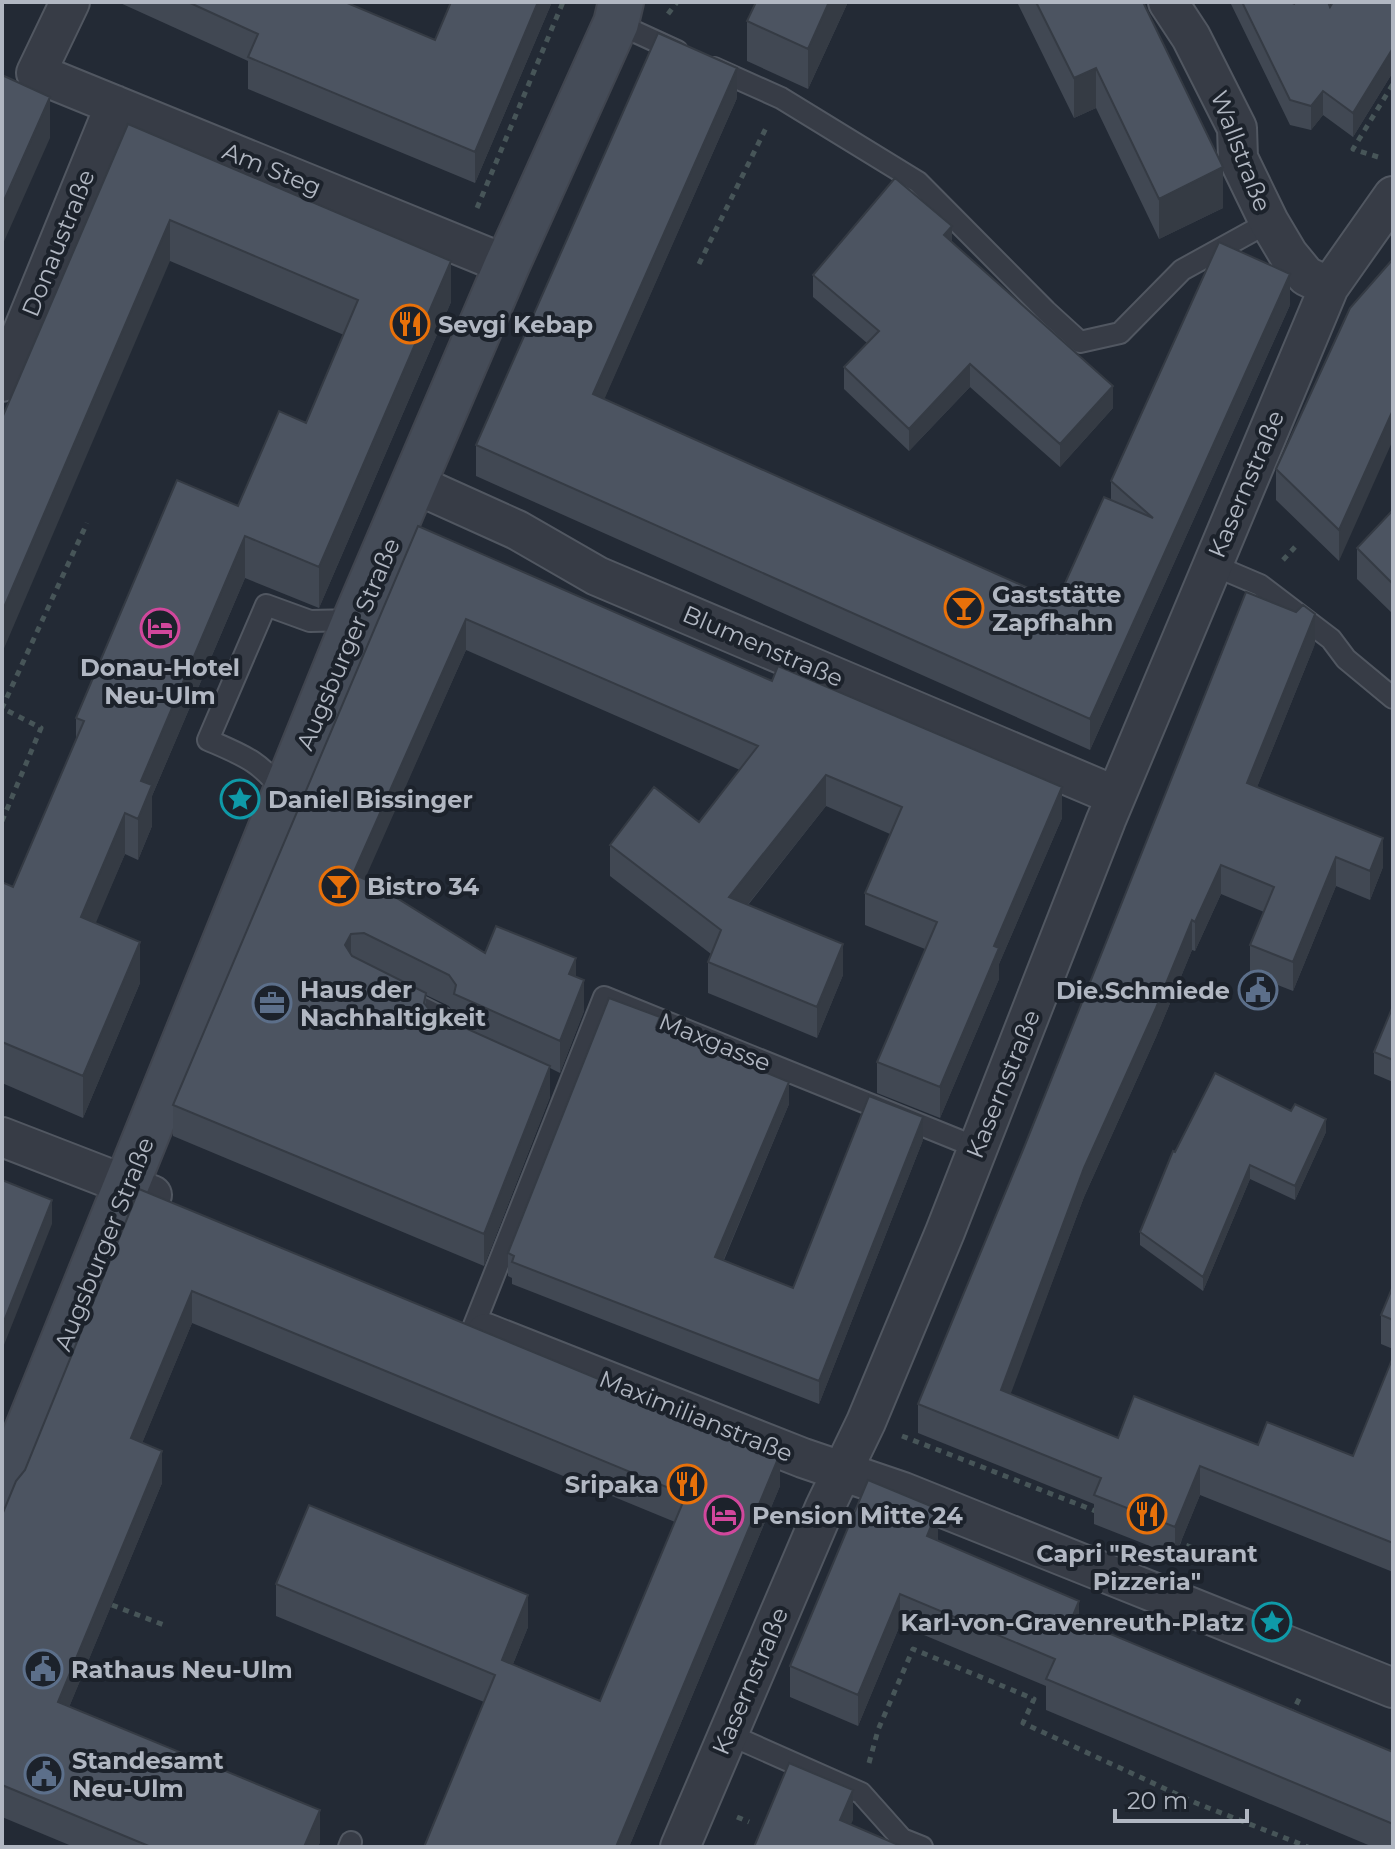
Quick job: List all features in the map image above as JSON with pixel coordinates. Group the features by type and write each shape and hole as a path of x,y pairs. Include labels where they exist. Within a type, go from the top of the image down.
{"street":[{"name":"Am Steg","path":"70,2 36,73 507,265"},
{"name":"Wallstraße","path":"1168,2 1191,37 1237,128 1238,158 1269,222 1288,254 1306,276 1329,287"},
{"name":"Augsburger Straße","path":"2,1492 355,620 507,265 623,9"},
{"name":"Donaustraße","path":"2,382 115,105"},
{"name":"Kasernstraße","path":"680,1847 841,1472 866,1422 1116,796 1329,287 1392,198"},
{"name":"Blumenstraße","path":"415,484 517,530 597,576 1116,796"},
{"path":"2,1137 185,1209"},
{"name":"Maximilianstraße","path":"459,1322 841,1472 903,1492 1393,1687"}],"lane":[{"path":"623,9 781,98 918,182 1080,342 1120,333 1182,270 1269,222"},
{"path":"1213,565 1260,585 1331,639 1346,659 1393,698"},
{"path":"285,794 268,772 251,759 208,740 266,605 310,621 355,620"},
{"path":"386,990 443,1018 437,1032 464,1044"},
{"name":"Maxgasse","path":"459,1322 561,1087 604,997 978,1148"},
{"path":"728,1734 861,1793 902,1839 922,1847"}],"path":[{"path":"461,247 563,2"},
{"path":"1379,158 1353,149 1393,84"},
{"path":"699,264 781,98"},
{"path":"2,821 41,728 2,708 87,523"},
{"path":"1167,1538 1181,1543"},
{"path":"112,1605 164,1625"},
{"path":"861,1793 878,1730 913,1649 1034,1699 1023,1723 1196,1803 1308,1847"},
{"path":"1287,1725 1303,1691"}],"building":[{"path":"188,2 345,2 435,40 451,2 538,2 475,152 248,57 258,34"},
{"path":"756,2 829,2 808,49 747,21"},
{"path":"1036,2 1143,2 1223,167 1159,199 1096,68 1074,78"},
{"path":"1242,2 1328,2 1330,7 1333,2 1393,2 1393,48 1353,113 1323,91 1311,106 1290,100"},
{"path":"658,33 737,68 593,394 1057,601 1104,497 1153,518 1111,481 1219,242 1290,274 1090,719 476,445"},
{"path":"2,75 50,97 2,205"},
{"path":"128,124 451,261 319,567 245,536 141,781 152,785 138,819 125,813 81,917 140,942 83,1076 2,1042 2,882 13,887 84,721 76,718 177,480 238,506 279,411 306,423 358,300 170,220 2,612 2,418"},
{"path":"895,178 952,226 944,235 1113,386 1060,444 970,364 909,429 844,367 879,331 813,275"},
{"path":"1393,259 1393,410 1339,530 1276,469 1350,308"},
{"path":"1393,510 1393,584 1357,548"},
{"path":"418,526 772,681 778,666 1062,787 994,946 999,948 940,1087 877,1062 937,922 865,893 902,807 826,775 729,897 843,944 817,1007 708,962 721,930 610,845 654,787 699,822 758,746 466,619 353,874 485,953 496,926 576,958 569,974 584,980 560,1041 454,994 456,985 449,975 364,933 351,934 345,945 352,956 426,993 424,1003 432,1013 550,1066 484,1234 173,1105"},
{"path":"1246,592 1296,612 1303,605 1315,614 1247,783 1383,838 1370,871 1336,857 1293,962 1250,945 1274,887 1221,865 1195,922 1192,920 1084,1168 1001,1390 1118,1438 1134,1396 1258,1445 1267,1422 1353,1456 1393,1357 1393,1543 1200,1466 1175,1527 1094,1495 1101,1478 918,1404"},
{"path":"609,998 660,1017 656,1027 789,1082 715,1257 793,1288 869,1096 923,1117 819,1381 512,1262 514,1256 508,1253"},
{"path":"1393,1006 1393,1060 1374,1052"},
{"path":"1215,1073 1291,1111 1295,1104 1326,1119 1295,1186 1250,1165 1203,1277 1140,1232 1173,1151"},
{"path":"2,1180 52,1200 2,1326"},
{"path":"139,1189 780,1454 616,1847 424,1847 495,1675 276,1584 309,1505 528,1595 502,1660 600,1701 686,1495 192,1291 131,1438 162,1451 58,1702 320,1810 304,1847 151,1847 2,1785 2,1515 16,1481 25,1470"},
{"path":"1393,1286 1393,1320 1381,1315"},
{"path":"868,1480 938,1509 927,1536 1079,1601 1072,1618 1393,1752 1393,1824 1046,1679 1055,1659 900,1594 858,1695 790,1666"},
{"path":"789,1763 853,1790 840,1820 903,1847 754,1847"}],"place":[{"name":"Sevgi Kebap","path":"410,324"},
{"name":"Gaststätte Zapfhahn","path":"964,608"},
{"name":"Donau-Hotel Neu-Ulm","path":"160,628"},
{"name":"Daniel Bissinger","path":"240,799"},
{"name":"Bistro 34","path":"339,886"},
{"name":"Die.Schmiede","path":"1258,990"},
{"name":"Haus der Nachhaltigkeit","path":"272,1003"},
{"name":"Sripaka","path":"687,1484"},
{"name":"Capri \"Restaurant Pizzeria\"","path":"1147,1514"},
{"name":"Pension Mitte 24","path":"724,1515"},
{"name":"Karl-von-Gravenreuth-Platz","path":"1272,1622"},
{"name":"Rathaus Neu-Ulm","path":"43,1669"},
{"name":"Standesamt Neu-Ulm","path":"44,1774"}]}
